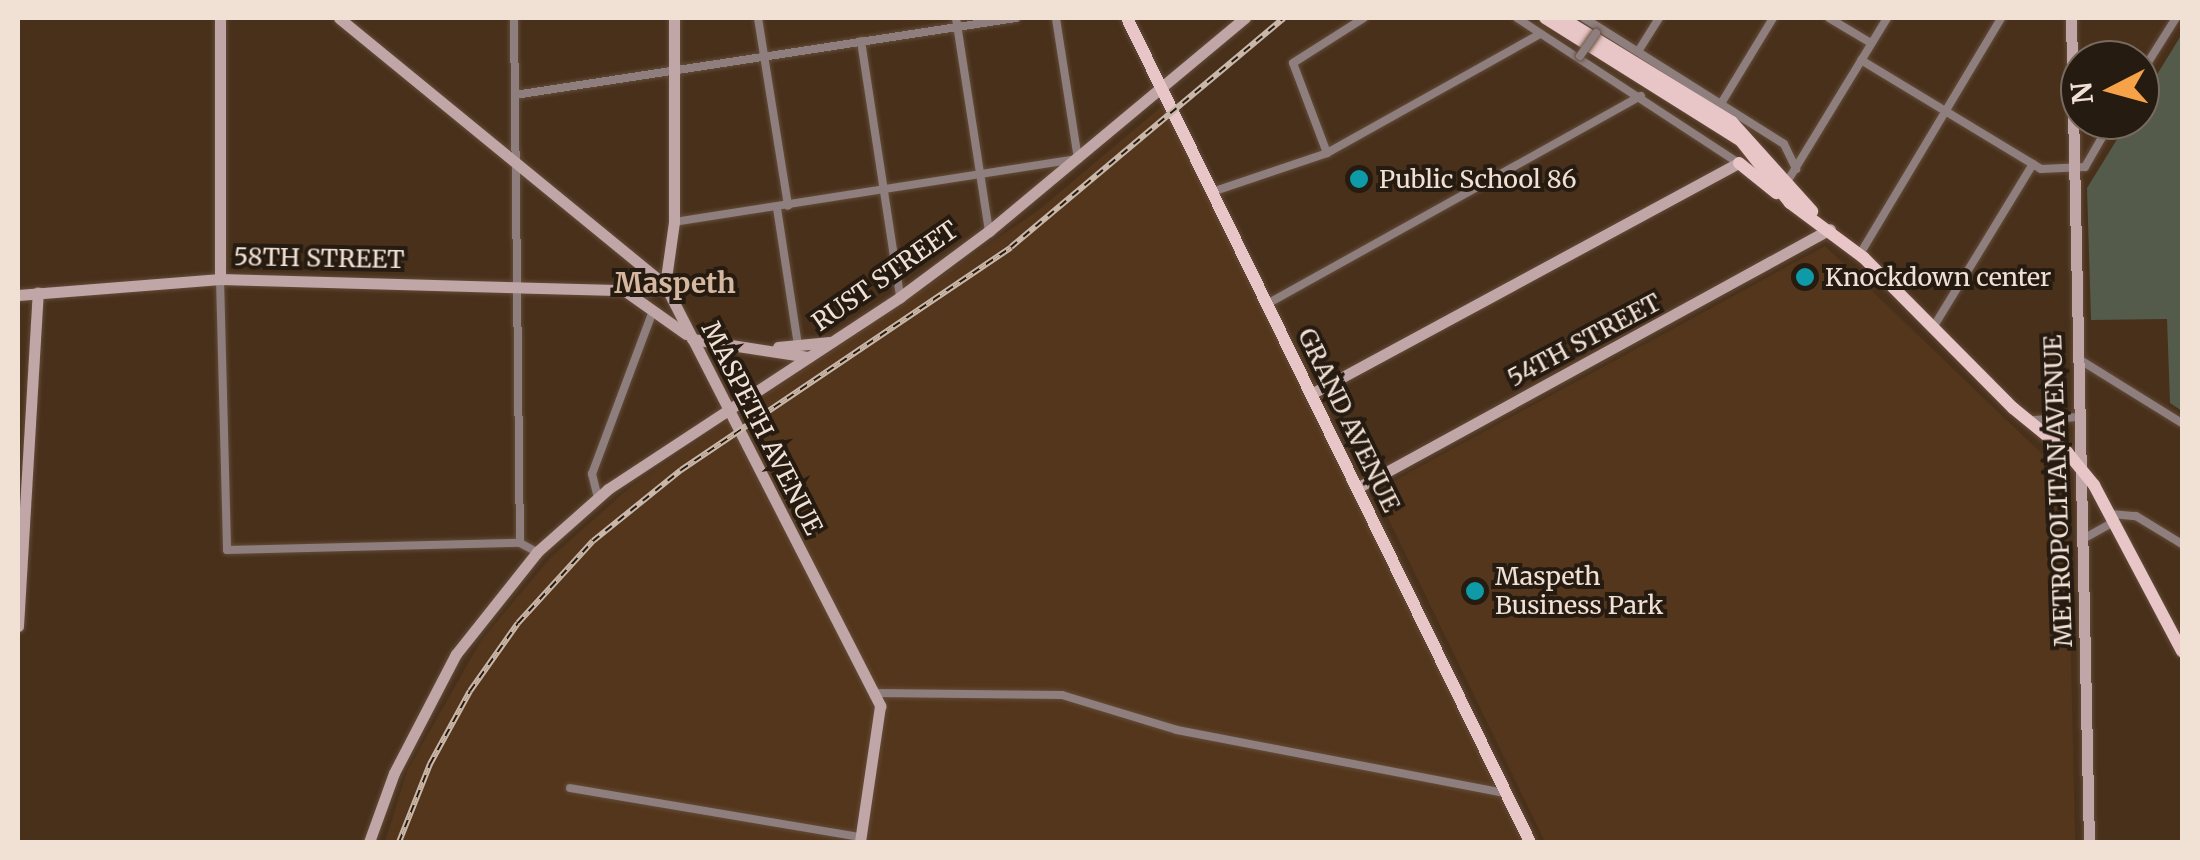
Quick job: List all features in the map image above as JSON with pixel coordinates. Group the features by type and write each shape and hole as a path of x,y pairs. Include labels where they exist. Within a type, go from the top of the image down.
{"main road":[{"path":"220,18 220,279"},
{"path":"339,18 665,286"},
{"path":"665,286 674,222 678,68 674,18"},
{"name":"GRAND AVENUE","path":"1127,18 1530,842"},
{"name":"RUST STREET","path":"370,842 394,773 456,654 537,552 598,498 900,297 989,231 1245,18"},
{"path":"1545,18 1741,141 1790,203"},
{"path":"1562,18 1732,122 1825,225"},
{"name":"METROPOLITAN AVENUE","path":"2070,18 2089,842"},
{"path":"1310,394 1739,164 1859,254 2013,408 2035,420 2081,467 2113,518 2182,651"},
{"name":"54TH STREET","path":"1357,488 1825,225"},
{"name":"58TH STREET","path":"18,294 220,279 665,286"},
{"name":"MASPETH AVENUE","path":"665,286 874,693 880,719 860,840"},
{"name":"58TH STREET","path":"620,288 654,307 692,340"},
{"path":"18,626 38,293"},
{"path":"692,340 808,357"},
{"path":"759,349 831,342"}],"street":[{"path":"514,18 520,543"},
{"path":"758,18 788,206"},
{"path":"515,95 861,42 957,22 1016,18"},
{"path":"674,222 1078,159 1056,18"},
{"path":"1327,154 1293,63 1364,18"},
{"path":"1517,18 1739,164"},
{"path":"1584,18 1598,31 1639,50 1784,144 1796,169"},
{"path":"1639,50 1659,18"},
{"path":"1722,102 1773,18"},
{"path":"1829,18 1872,43"},
{"path":"1788,182 1887,18"},
{"path":"1859,254 2001,18"},
{"path":"2160,43 2176,18"},
{"path":"957,22 989,231"},
{"path":"1579,59 1598,31"},
{"path":"1212,192 1327,154 1540,34"},
{"path":"861,42 900,297"},
{"path":"1861,60 2033,164 2084,167 2100,140"},
{"path":"1267,304 1641,96"},
{"path":"1934,326 2033,164"},
{"path":"777,208 798,345"},
{"path":"220,279 227,550 520,543 537,552"},
{"path":"598,498 592,474 654,307"},
{"path":"2077,358 2182,422"},
{"path":"2035,420 2078,417"},
{"path":"2083,539 2113,518 2136,516 2182,544"},
{"path":"874,693 1062,696 1177,730 1505,793"},
{"path":"570,788 860,840"}],"shaded area":[{"path":"1168,101 1529,842 385,842 407,771 482,639 551,557 629,488 1039,210"},
{"path":"1825,246 2067,478 2075,842 1545,842 1375,491"}],"green space":[{"path":"2182,34 2182,411 2170,403 2167,319 2091,320 2087,188 2117,140 2160,140 2160,70"}],"railway":[{"path":"399,842 430,764 470,691 518,623 593,541 681,470 1011,247 1284,18"}],"place":[{"name":"Public School 86","path":"1359,179"},
{"name":"Knockdown center","path":"1805,277"},
{"name":"Maspeth Business Park","path":"1475,591"}],"district":[{"name":"Maspeth","path":"675,283"}]}
